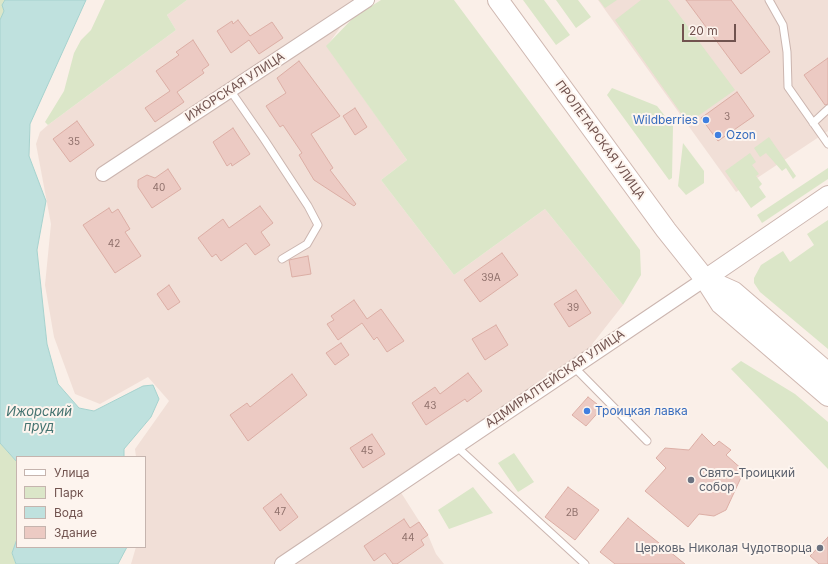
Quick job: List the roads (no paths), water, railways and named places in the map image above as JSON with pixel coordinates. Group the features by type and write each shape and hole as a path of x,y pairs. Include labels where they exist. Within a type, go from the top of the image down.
{"main road":[{"name":"ПРОЛЕТАРСКАЯ УЛИЦА","path":"498,0 666,230 705,279 721,304 828,396"},
{"name":"ПРОЛЕТАРСКАЯ УЛИЦА","path":"705,279 734,292 828,372"}],"street":[{"name":"ИЖОРСКАЯ УЛИЦА","path":"103,174 367,0"},
{"name":"АДМИРАЛТЕЙСКАЯ УЛИЦА","path":"282,564 828,195"}],"lane":[{"path":"770,1 783,25 787,52 788,87 828,144"},
{"path":"230,90 308,206 318,225 307,244 282,259"},
{"path":"813,123 828,109"},
{"path":"574,367 647,441"},
{"path":"456,446 585,564"}],"water":[{"name":"Ижорский пруд","path":"5,0 86,0 30,124 29,156 46,201 37,250 47,344 58,384 79,408 94,411 143,386 153,385 159,399 151,417 124,449 124,456 16,456 16,461 0,443 0,20 4,11 2,5"},
{"path":"16,542 16,548 126,548 118,564 16,564 12,553"}],"place":[{"name":"Wildberries","path":"706,120"},
{"name":"Ozon","path":"718,135"},
{"name":"Троицкая лавка","path":"587,411"},
{"name":"Свято-Троицкий собор","path":"691,480"},
{"name":"Церковь Николая Чудотворца","path":"820,548"}]}
